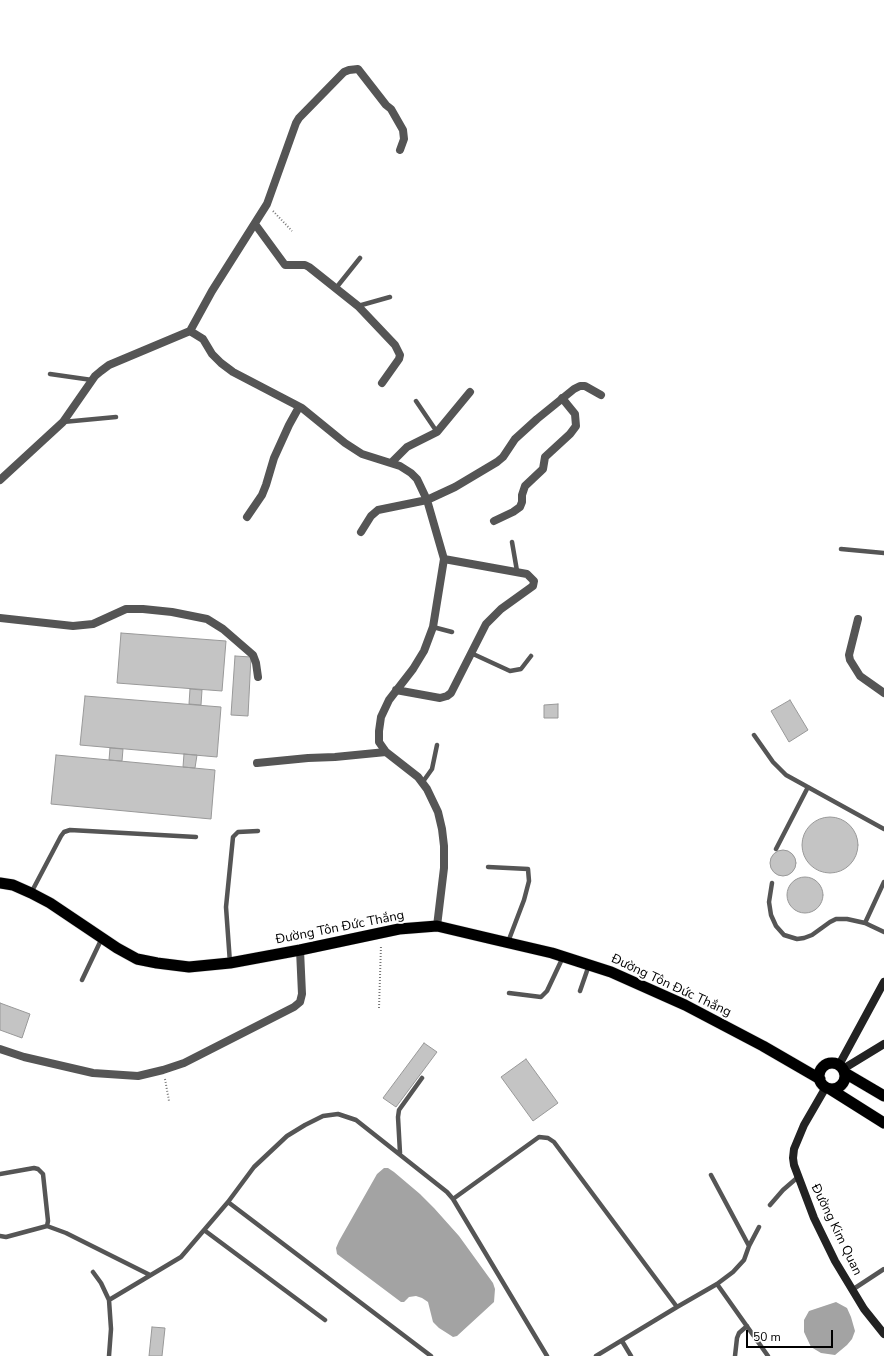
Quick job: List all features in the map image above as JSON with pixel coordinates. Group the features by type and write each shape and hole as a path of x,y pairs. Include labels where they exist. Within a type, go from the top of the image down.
{"highway":[{"name":"Đường Tôn Đức Thắng","path":"0,883 13,885 50,903 102,938 137,959 189,967 230,963 399,929 437,926 508,942 611,972 685,1005 763,1046 884,1123"},
{"path":"842,1069 845,1078 840,1087 825,1085 820,1074 825,1066 835,1064 884,1096"}],"main road":[{"path":"842,1069 884,982"},
{"path":"842,1069 884,1044"},
{"name":"Đường Kim Quan","path":"825,1085 794,1149 794,1165 814,1218 835,1261 864,1309 884,1334"}],"street":[{"path":"0,480 63,422 92,380 101,370 109,365 190,331 212,291 267,204 296,123 299,118 340,76 349,70 358,70 386,105 391,109 403,130 404,139 400,150"},
{"path":"255,224 285,265 305,265 309,267 358,306 395,345 400,355 398,363 382,384"},
{"path":"190,331 203,339 212,354 233,372 299,407 345,443 362,454 400,466 412,473 417,479 427,500 444,559 433,627 424,651 414,669 389,700 381,717 379,742 386,752 418,777 427,789 438,812 444,846 444,868 437,926"},
{"path":"361,532 371,516 378,510 427,500 455,487 497,462 503,457 515,438 562,398 580,386 584,386 601,395"},
{"path":"392,463 407,447 437,432 470,392"},
{"path":"494,521 520,507 525,486 544,469 545,457 570,434 576,426 577,422 575,414 562,398"},
{"path":"247,517 262,495 274,458 299,407"},
{"path":"396,690 440,698 451,693 486,624 512,600 534,586 534,581 531,576 517,571 444,559"},
{"path":"0,618 73,626 93,624 126,609 143,609 172,612 207,619 223,629 253,655 256,663 258,678"},
{"path":"858,619 849,655 850,660 860,676 884,694"},
{"path":"257,763 386,752"},
{"path":"0,1049 24,1057 93,1073 138,1076 163,1070 184,1063 294,1008 300,1002 302,994 300,950"}],"lane":[{"path":"336,288 360,258"},
{"path":"358,306 390,297"},
{"path":"50,374 92,380"},
{"path":"416,402 437,432"},
{"path":"63,422 116,417"},
{"path":"512,542 517,571"},
{"path":"841,549 884,553"},
{"path":"433,627 452,632"},
{"path":"471,653 510,672 521,669 531,656"},
{"path":"754,735 773,762 786,775 884,829"},
{"path":"422,783 432,769 437,745"},
{"path":"776,848 808,787"},
{"path":"31,893 64,832 70,830 196,837"},
{"path":"230,963 226,907 233,837 238,832 258,831"},
{"path":"488,867 528,869 529,881 524,900 508,942"},
{"path":"865,923 884,882"},
{"path":"772,883 769,902 771,915 776,926 784,935 796,939 804,938 812,935 836,919 847,919 865,923 884,932"},
{"path":"82,980 102,938"},
{"path":"509,993 541,997 546,991 563,957"},
{"path":"580,991 589,965"},
{"path":"400,1153 399,1110 422,1078"},
{"path":"109,1300 181,1256 228,1202 254,1167 287,1136 305,1124 323,1116 338,1114 356,1120 400,1153 447,1192 453,1199 547,1356"},
{"path":"453,1199 539,1137 548,1138 554,1142 677,1307"},
{"path":"0,1174 34,1168 38,1169 43,1174 48,1221 47,1226"},
{"path":"711,1175 749,1246"},
{"path":"770,1205 798,1177"},
{"path":"228,1202 431,1356"},
{"path":"0,1236 6,1237 47,1226 66,1233 150,1275"},
{"path":"596,1356 717,1284 744,1260 749,1246 759,1227"},
{"path":"204,1230 325,1320"},
{"path":"852,1290 884,1269"},
{"path":"93,1272 109,1300 111,1329 109,1356"},
{"path":"717,1284 768,1356"},
{"path":"735,1356 739,1332 747,1326"},
{"path":"622,1341 631,1356"}],"path":[{"path":"267,204 292,231"},
{"path":"379,1008 382,932"},
{"path":"163,1070 169,1101"}],"shaded area":[{"path":"384,1168 388,1168 394,1172 434,1208 459,1236 493,1283 495,1289 494,1302 457,1336 453,1337 433,1322 428,1302 416,1296 409,1297 404,1302 401,1302 337,1254 336,1248 339,1241 377,1174"},
{"path":"836,1302 847,1308 855,1331 852,1339 847,1345 835,1355 821,1353 811,1347 804,1332 804,1320 809,1311"}],"building":[{"path":"121,633 226,641 222,691 117,683"},
{"path":"235,656 251,657 248,716 231,715"},
{"path":"190,689 202,690 201,705 189,704"},
{"path":"85,696 221,707 217,757 80,745"},
{"path":"790,700 808,730 789,742 771,711"},
{"path":"558,704 558,718 544,718 544,705"},
{"path":"110,748 123,749 122,761 109,760"},
{"path":"184,754 197,755 195,768 183,767"},
{"path":"56,755 215,770 211,819 51,804"},
{"path":"825,817 835,817 850,825 856,834 858,845 856,856 850,865 835,873 825,873 814,868 807,861 802,850 802,840 807,829 814,822"},
{"path":"783,850 792,854 796,863 792,872 783,876 774,872 770,863 774,854"},
{"path":"809,877 818,882 822,888 822,902 818,908 809,913 801,913 792,908 788,902 787,891 792,882 798,878"},
{"path":"0,1003 30,1014 22,1038 0,1030"},
{"path":"424,1043 437,1052 396,1107 383,1098"},
{"path":"526,1059 558,1103 533,1121 501,1077"},
{"path":"152,1327 165,1328 162,1356 149,1356"}]}
